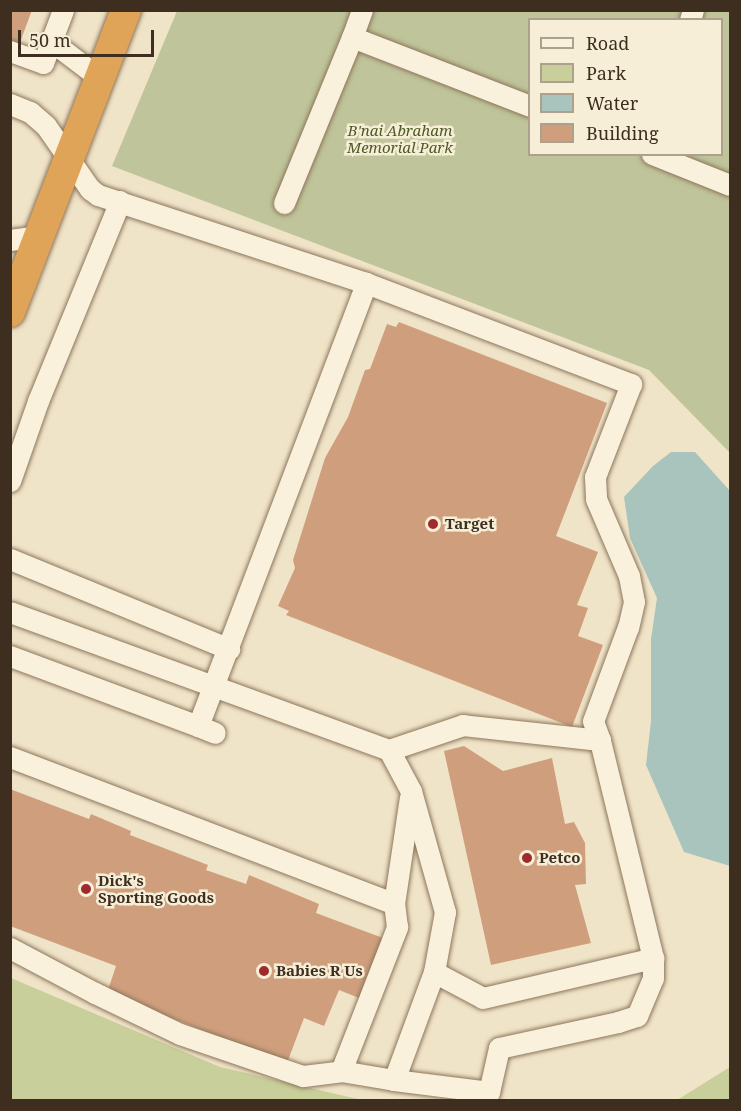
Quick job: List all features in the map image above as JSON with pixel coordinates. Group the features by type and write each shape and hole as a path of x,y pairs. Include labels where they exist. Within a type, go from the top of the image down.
{"highway":[{"path":"11,308 126,10"}],"lane":[{"path":"10,51 43,63 63,10"},
{"path":"284,203 362,10"},
{"path":"352,37 528,105"},
{"path":"51,42 100,78"},
{"path":"10,104 38,118 54,134 90,189 98,195 366,283 631,384 595,477 596,499 629,576 634,602 628,627 593,721 600,740 653,958 653,978 637,1016 499,1048 489,1092 341,1071 303,1076 180,1034 10,948"},
{"path":"657,156 730,185"},
{"path":"10,481 38,401 120,201"},
{"path":"10,240 40,236"},
{"path":"10,656 206,730 214,687 366,283"},
{"path":"10,559 229,649"},
{"path":"10,612 389,750 463,725 600,740"},
{"path":"389,750 411,791 445,912 434,972 394,1080"},
{"path":"10,757 394,904"},
{"path":"341,1071 397,927 394,904 411,791"},
{"path":"434,972 483,998 653,958"}],"green space":[{"name":"B'nai Abraham Memorial Park","path":"177,11 730,11 730,453 649,370 112,166"},
{"path":"11,978 220,1067 362,1100 11,1100"},
{"path":"730,1067 730,1100 677,1100"}],"water":[{"path":"671,452 695,452 730,491 730,866 684,852 646,765 651,721 651,639 657,598 630,538 624,497 653,466"}],"building":[{"path":"10,10 32,10 19,45 10,42"},
{"name":"Target","path":"399,322 607,403 556,536 598,552 577,605 588,608 578,636 603,645 572,727 286,615 289,611 278,606 295,568 293,560 325,458 348,417 365,370 370,369 387,324 396,327"},
{"name":"Petco","path":"464,746 503,771 552,758 565,824 574,822 585,843 586,884 575,885 591,943 491,965 444,751"},
{"path":"10,789 89,819 91,814 131,831 130,835 208,865 206,870 246,884 249,875 319,904 316,913 383,938 359,998 339,990 324,1026 304,1018 287,1063 107,993 116,966 10,926"}],"place":[{"name":"Target","path":"433,524"},
{"name":"Petco","path":"527,858"},
{"name":"Dick's Sporting Goods","path":"86,889"},
{"name":"Babies R Us","path":"264,971"}]}
